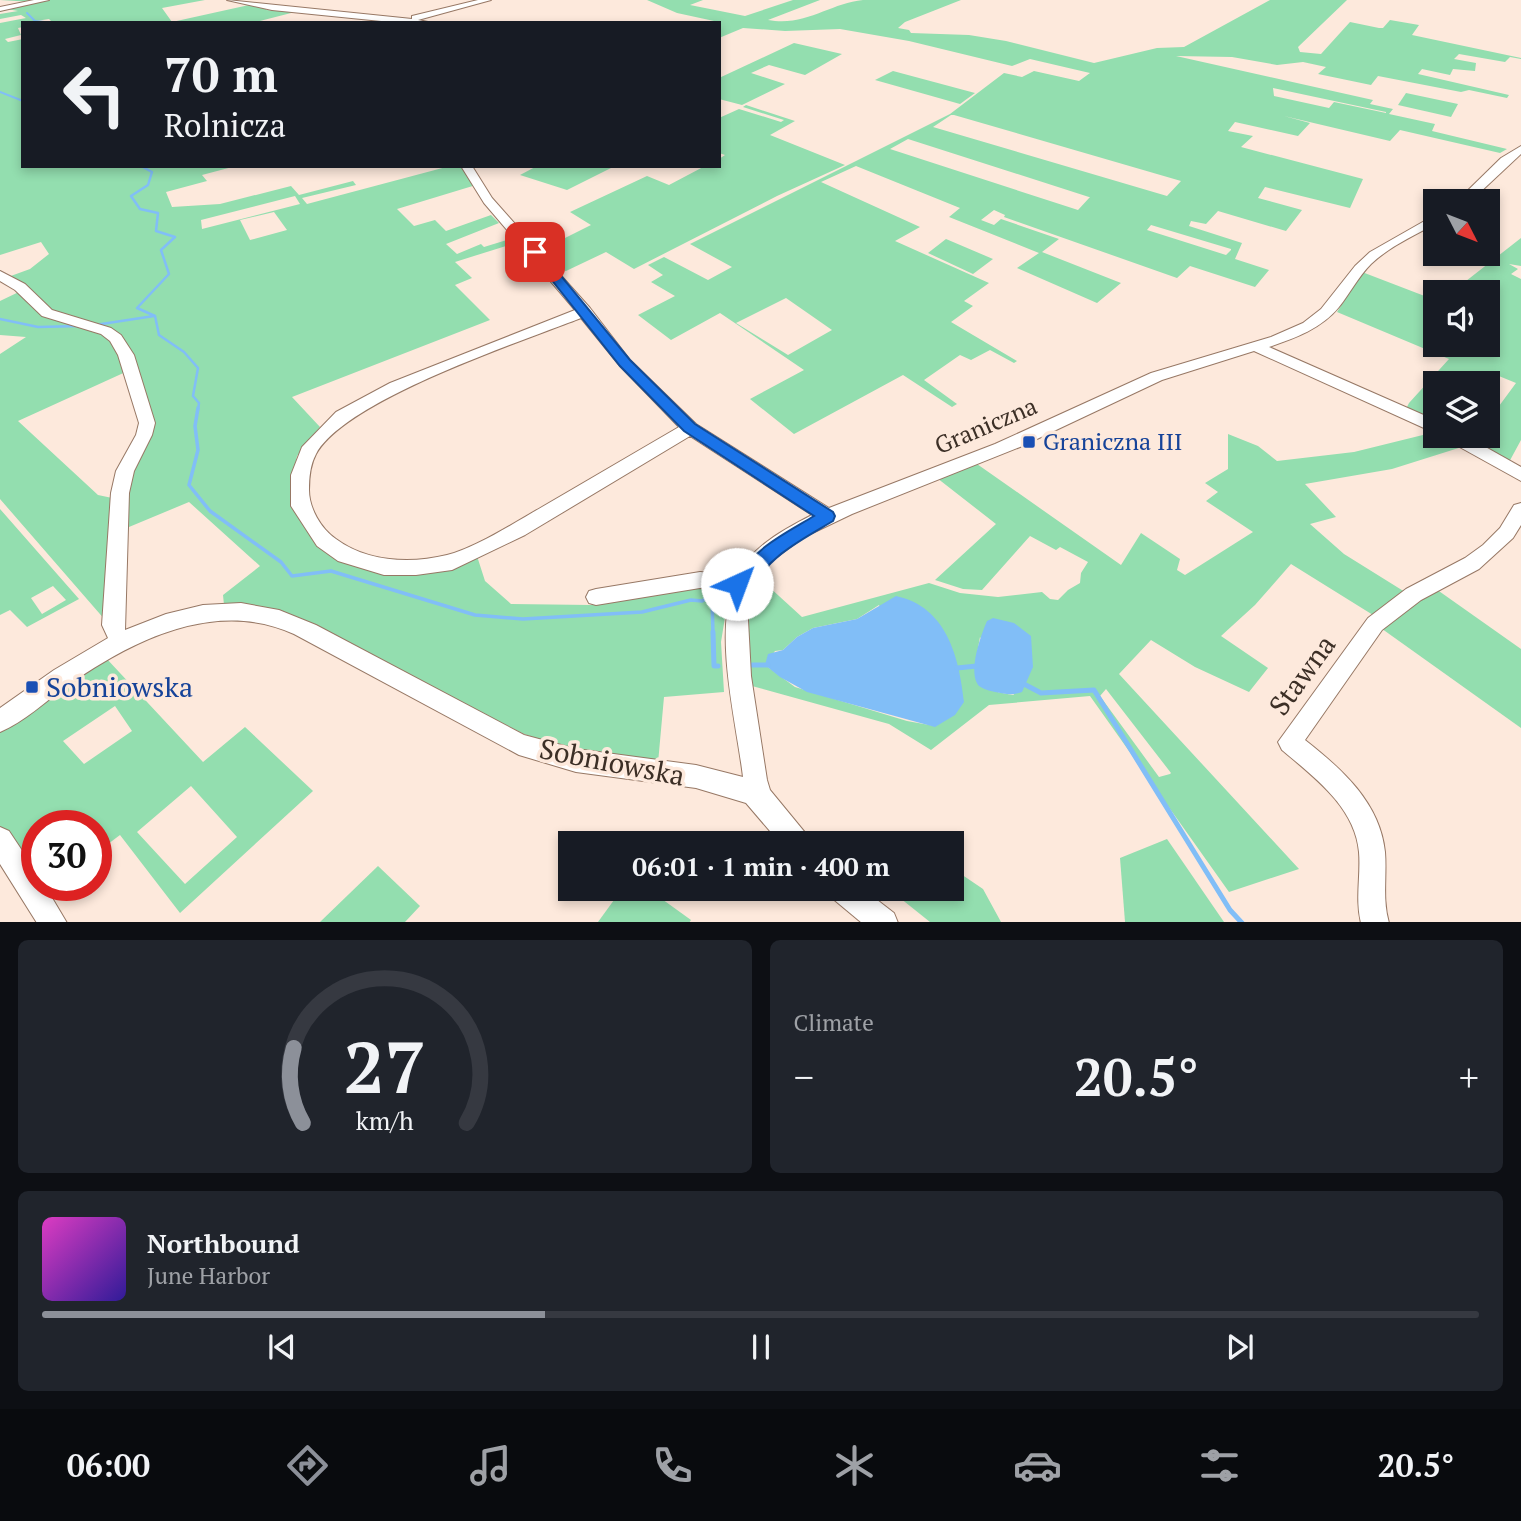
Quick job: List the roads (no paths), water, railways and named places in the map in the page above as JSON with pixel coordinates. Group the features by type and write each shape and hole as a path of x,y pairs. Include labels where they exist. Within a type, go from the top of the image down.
{"street":[{"path":"0,9 45,0"},
{"path":"231,0 288,10 417,21"},
{"path":"411,20 487,0"},
{"path":"1478,189 1502,162 1521,149"},
{"path":"467,168 488,200 585,311 625,363 690,428 827,516"},
{"name":"Graniczna","path":"760,797 755,780 740,668 739,611 744,584 752,569 769,552 827,516 993,452 1177,369 1292,334 1332,310 1355,274 1370,258 1423,226"},
{"path":"0,275 20,287 47,313 91,326 116,338 126,355 147,423 144,435 125,471 120,493 113,625 120,642"},
{"path":"585,311 396,387 342,416 308,451 300,475 300,506 324,541 345,556 384,567 416,568 452,562 518,530 690,428"},
{"path":"1255,346 1423,422"},
{"path":"1474,448 1521,475"},
{"name":"Stawna","path":"1375,922 1370,907 1372,850 1363,818 1342,788 1290,742 1375,624 1410,596 1462,571 1493,549 1511,529 1521,510"},
{"path":"596,597 700,580 744,584"},
{"name":"Sobniowska","path":"0,721 83,663 120,642 170,622 206,613 233,612 280,619 520,744 565,757 680,773 745,790 760,797"},
{"path":"760,797 787,831"},
{"path":"0,839 53,922"},
{"path":"857,901 884,922"}],"water":[{"path":"896,596 927,611 939,623 954,652 964,702 955,715 935,727 807,692 765,665 768,654 783,650 797,637 813,628 857,619"},
{"path":"993,618 1014,623 1031,636 1033,667 1022,692 1009,694 991,691 979,686 976,680 974,672 979,644 987,621"}],"waterway":[{"path":"27,13 35,21"},
{"path":"0,92 21,100"},
{"path":"145,168 152,172 148,185 131,196 140,209 158,213 156,231 175,237 161,250 169,274 137,308 155,316 159,335 184,352 198,368 193,396 199,403 198,410"},
{"path":"95,325 154,316"},
{"path":"0,319 38,327 81,326"},
{"path":"198,408 195,426 198,450 189,485 210,511 281,562 292,576 331,571 475,615 523,619 642,612 691,600 702,601 712,595 713,634"},
{"path":"713,632 714,666 718,666"},
{"path":"752,665 768,665"},
{"path":"957,668 977,666"},
{"path":"1022,683 1041,693 1094,690 1230,910 1241,922"}],"place":[{"name":"Graniczna III","path":"1029,442"},
{"name":"Sobniowska","path":"32,687"}]}
